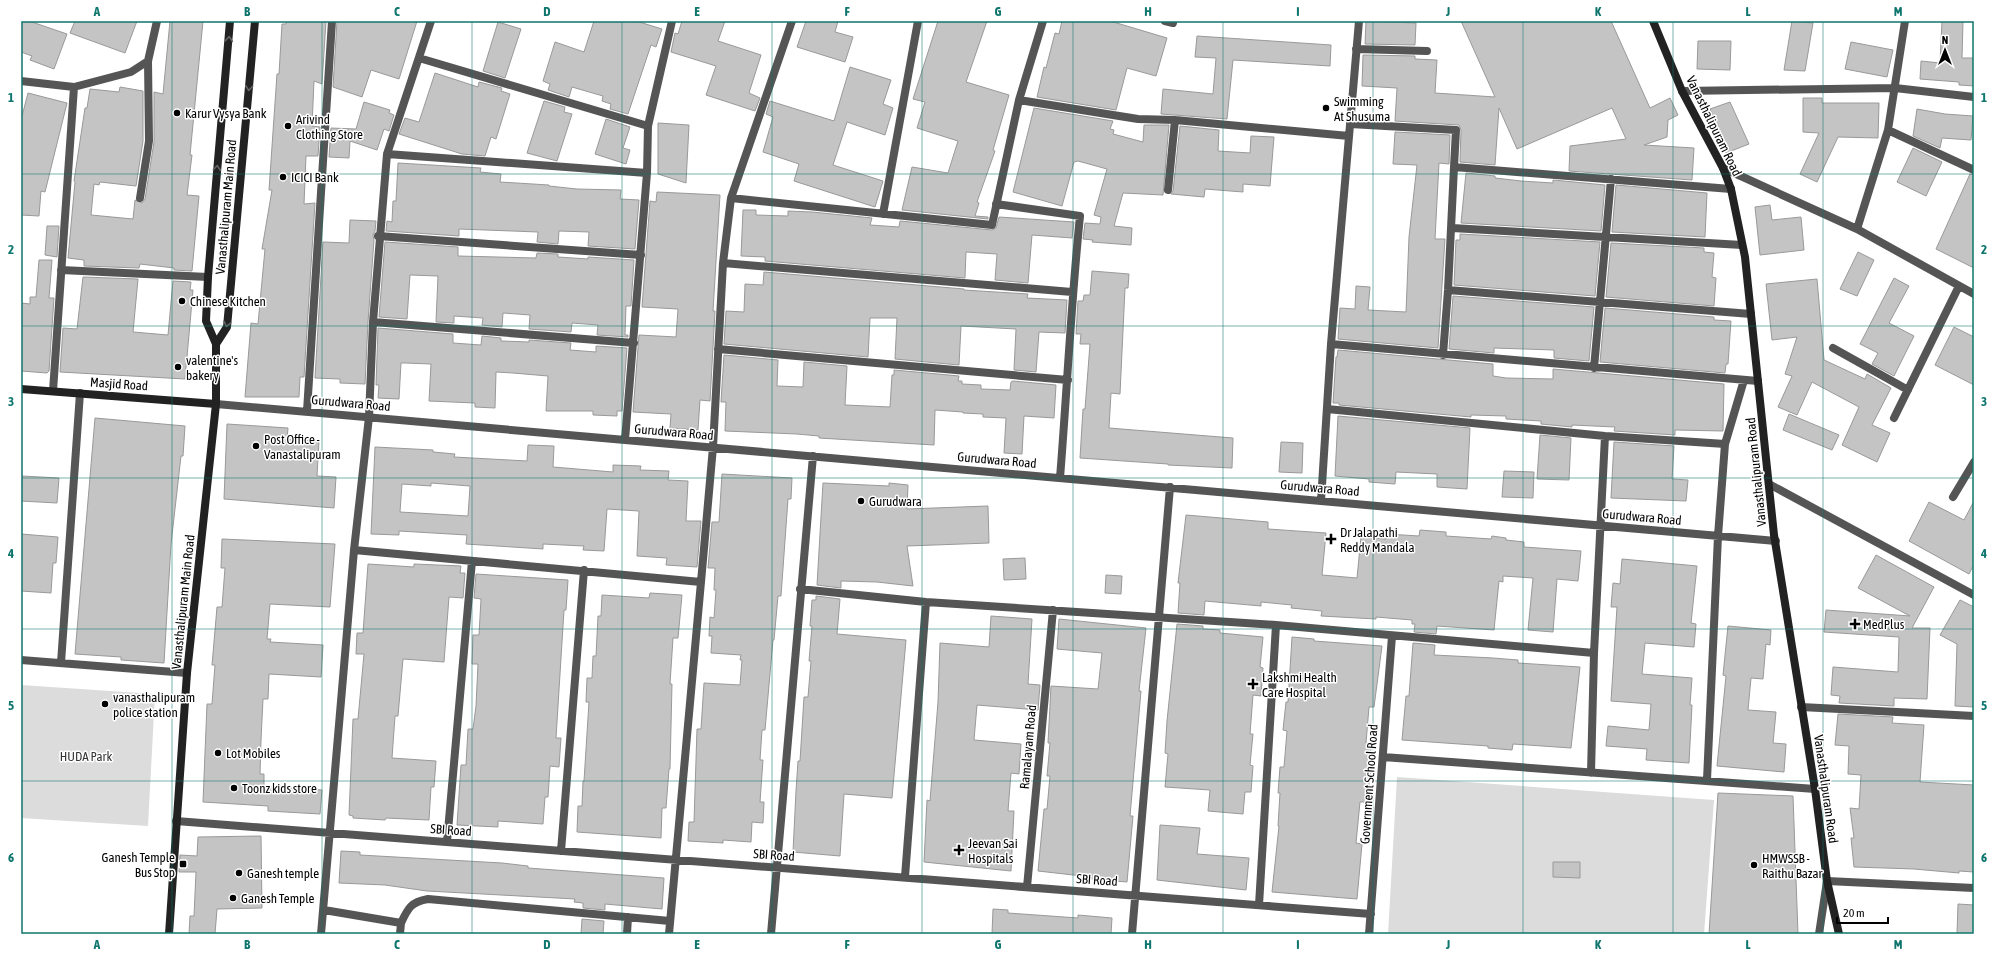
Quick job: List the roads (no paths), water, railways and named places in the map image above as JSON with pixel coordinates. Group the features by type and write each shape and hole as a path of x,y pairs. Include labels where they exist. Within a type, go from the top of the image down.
{"street":[{"path":"140,198 149,141 148,61 157,21"},
{"name":"Vanasthalipuram Main Road","path":"169,934 187,673 216,404 216,344 206,321 208,277 230,21"},
{"name":"Vanasthalipuram Main Road","path":"216,344 227,327 255,21"},
{"path":"307,412 332,21"},
{"path":"322,934 329,833 354,550 369,417 378,236 387,154 431,21"},
{"path":"669,934 677,860 713,447 723,263 731,198 792,21"},
{"path":"884,214 918,21"},
{"path":"731,198 992,225 1019,100 1043,21"},
{"path":"1321,501 1331,344 1358,21"},
{"name":"Vanasthalipuram Road","path":"1653,21 1682,91 1723,168 1731,189 1742,245 1751,314 1776,541 1815,789 1827,881 1839,934"},
{"path":"1857,229 1888,130 1905,21"},
{"path":"625,440 647,173 648,126 670,22"},
{"path":"1356,48 1427,51"},
{"path":"419,58 648,126"},
{"path":"21,81 74,87 131,72 148,61"},
{"path":"53,391 74,87"},
{"path":"1682,91 1894,88 1974,97"},
{"path":"1019,100 1138,119 1175,120 1349,136"},
{"path":"1168,190 1175,120"},
{"path":"1350,124 1456,130 1452,228 1443,355"},
{"path":"1888,130 1974,170"},
{"path":"387,154 647,173"},
{"path":"1454,167 1731,189"},
{"path":"1723,168 1857,229 1974,294"},
{"path":"1594,368 1611,179"},
{"path":"996,204 1080,216 1072,292 1068,380 1060,478"},
{"path":"1452,228 1742,245"},
{"path":"378,236 641,254"},
{"path":"723,263 1072,292"},
{"path":"61,270 208,277"},
{"path":"1894,418 1959,286"},
{"path":"1448,290 1751,314"},
{"path":"373,322 634,343"},
{"path":"1331,344 1758,382"},
{"path":"1833,348 1908,390"},
{"path":"718,349 1068,380"},
{"path":"1707,780 1718,536 1726,444 1744,380"},
{"name":"Masjid Road","path":"21,389 216,404"},
{"path":"61,663 80,393"},
{"name":"Gurudwara Road","path":"216,404 1776,541"},
{"path":"1327,409 1605,436 1726,444"},
{"path":"1591,773 1594,653 1605,436"},
{"path":"771,934 800,589 813,456"},
{"path":"1954,497 1974,462"},
{"path":"1769,484 1974,595"},
{"path":"1132,934 1170,487"},
{"path":"354,550 584,570 701,582"},
{"path":"447,842 472,561"},
{"path":"561,851 584,570"},
{"path":"800,589 926,602 1159,619 1276,625 1594,653"},
{"path":"905,877 926,602"},
{"name":"Ramalayam Road","path":"1027,887 1052,610"},
{"path":"1259,905 1276,625"},
{"name":"Government School Road","path":"1369,934 1392,636"},
{"path":"21,660 187,673"},
{"path":"1801,707 1974,716"},
{"path":"1383,757 1815,789"},
{"name":"SBI Road","path":"176,821 1371,914"},
{"path":"1819,934 1827,881 1974,888"},
{"path":"400,934 401,923 412,904 418,900 428,899 670,921"},
{"path":"324,910 401,923"},
{"path":"627,934 628,917"}],"place":[{"name":"Swimming At Shusuma","path":"1326,108"},
{"name":"Karur Vysya Bank","path":"177,113"},
{"name":"Arivind Clothing Store","path":"288,126"},
{"name":"ICICI Bank","path":"283,177"},
{"name":"Chinese Kitchen","path":"182,301"},
{"name":"valentine's bakery","path":"178,367"},
{"name":"Post Office - Vanastalipuram","path":"256,446"},
{"name":"Gurudwara","path":"861,501"},
{"name":"Dr Jalapathi Reddy Mandala","path":"1331,539"},
{"name":"MedPlus","path":"1855,624"},
{"name":"Lakshmi Health Care Hospital","path":"1253,684"},
{"name":"vanasthalipuram police station","path":"105,704"},
{"name":"Lot Mobiles","path":"218,753"},
{"name":"Toonz kids store","path":"234,788"},
{"name":"Jeevan Sai Hospitals","path":"959,850"},
{"name":"Ganesh Temple Bus Stop","path":"183,864"},
{"name":"HMWSSB - Raithu Bazar","path":"1754,865"},
{"name":"Ganesh temple","path":"239,873"},
{"name":"Ganesh Temple","path":"233,898"}],"park label":[{"name":"HUDA Park","path":"86,756"}]}
